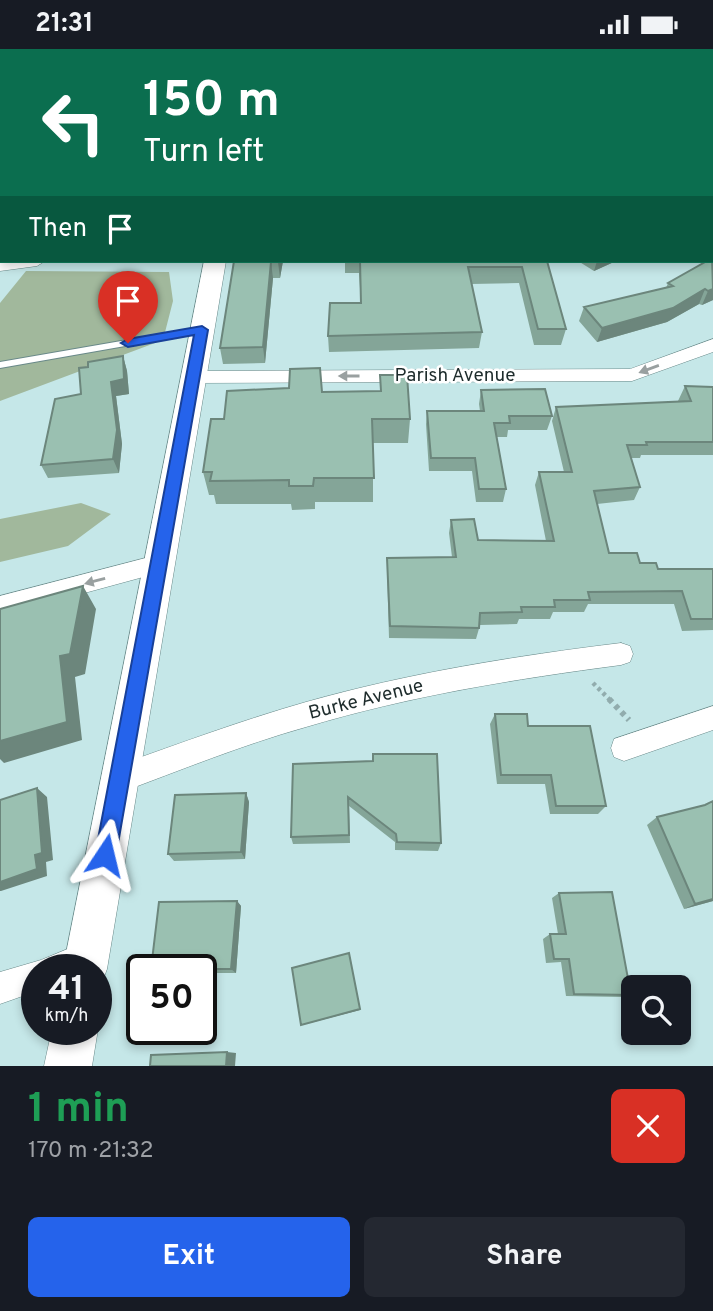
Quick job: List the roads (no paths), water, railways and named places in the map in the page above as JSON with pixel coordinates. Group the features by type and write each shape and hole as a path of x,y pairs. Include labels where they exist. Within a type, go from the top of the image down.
{"main road":[{"path":"88,954 215,263"},
{"path":"68,1066 72,1045"}],"street":[{"path":"0,266 22,263"},
{"name":"Parish Avenue","path":"192,377 632,375 713,345"},
{"path":"0,606 161,563"},
{"name":"Burke Avenue","path":"119,779 230,738 330,708 426,684 621,654"},
{"path":"636,743 713,718"},
{"path":"0,988 21,981"}],"lane":[{"path":"0,365 202,330"}]}
